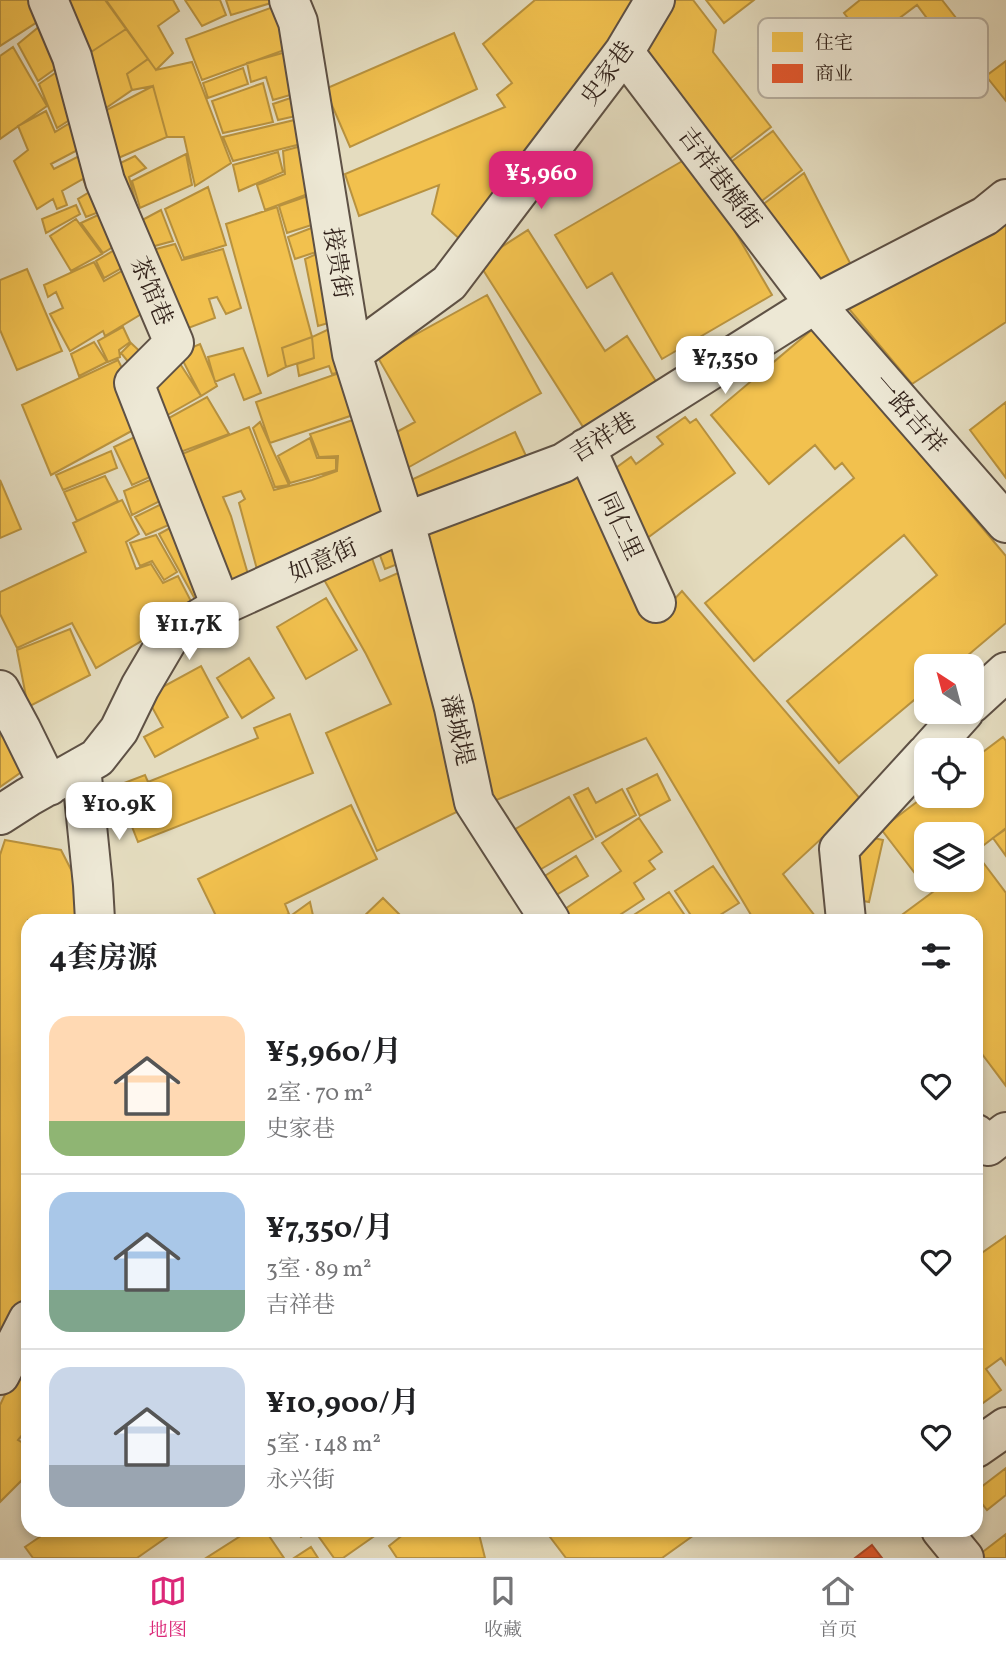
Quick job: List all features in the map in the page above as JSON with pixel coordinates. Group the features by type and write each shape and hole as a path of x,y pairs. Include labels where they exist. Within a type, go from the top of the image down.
{"street":[{"name":"茶馆巷","path":"48,0 72,57 106,181 174,343 134,383 220,606"},
{"name":"接贵街","path":"289,0 298,22 352,354 405,522"},
{"name":"史家巷","path":"352,354 449,283 624,52 655,0"},
{"name":"吉祥巷横街","path":"624,52 815,304"},
{"name":"吉祥巷","path":"405,522 563,463 815,304 985,216 1006,199"},
{"name":"一路吉祥","path":"815,304 1006,523"},
{"name":"同仁里","path":"586,448 656,603"},
{"name":"如意街","path":"0,815 97,758 119,730 170,636 220,606 405,522"},
{"name":"藩城堤","path":"405,522 454,708 474,802 547,914"},
{"path":"984,692 1006,671"},
{"path":"0,690 21,729 65,776 93,885 95,914"},
{"path":"940,738 953,724"},
{"path":"845,914 839,849 914,766"},
{"path":"983,1141 988,1146 1006,1132"},
{"path":"0,1375 21,1334"},
{"path":"983,1443 1006,1426"},
{"path":"947,1537 964,1558"}],"building: 住宅":[{"path":"0,0 38,0 45,17 0,46"},
{"path":"68,0 105,0 126,29 82,58"},
{"path":"106,0 173,0 179,11 158,26 173,53 156,70"},
{"path":"185,0 220,0 226,15 202,26"},
{"path":"226,0 281,0 231,15"},
{"path":"535,0 640,0 463,242 432,214 439,185 359,216 345,174 505,107 497,95 512,83 483,44"},
{"path":"671,0 693,0 716,30 713,52 771,127 718,168 632,56"},
{"path":"706,0 754,0 724,23"},
{"path":"860,0 942,0 956,18 927,18 917,5 900,18 848,18 844,13"},
{"path":"284,3 298,45 202,80 186,39"},
{"path":"52,16 69,59 38,81 18,44"},
{"path":"126,29 148,59 127,74 132,90 106,108 82,58"},
{"path":"454,33 477,89 350,147 325,89"},
{"path":"13,47 47,106 0,139 0,56"},
{"path":"297,49 304,91 273,100 266,77 251,82 247,63"},
{"path":"148,59 156,70 192,62 231,163 195,186 184,137 167,137 153,86 132,90 127,74"},
{"path":"1006,61 1006,101 988,78 988,74"},
{"path":"70,63 82,112 57,128 39,84"},
{"path":"243,68 248,84 208,98 203,83"},
{"path":"263,83 273,122 223,133 212,101"},
{"path":"153,86 167,137 109,162 97,115"},
{"path":"305,93 309,113 278,120 273,104"},
{"path":"46,111 55,132 83,115 89,144 51,164 54,169 91,150 100,181 88,191 83,179 62,191 67,205 57,209 53,199 37,209 14,161 28,150 18,126"},
{"path":"307,117 313,141 233,161 223,137"},
{"path":"773,131 802,170 750,210 720,170"},
{"path":"316,142 324,188 265,210 257,185 285,174 283,151"},
{"path":"278,152 283,172 239,191 233,165"},
{"path":"186,154 192,185 140,208 132,181"},
{"path":"135,156 146,168 129,177 137,207 110,168"},
{"path":"691,156 772,295 662,359 612,273 587,288 555,235"},
{"path":"804,173 850,263 813,293 752,213"},
{"path":"103,184 112,207 86,217 78,199"},
{"path":"208,187 226,245 184,258 165,209"},
{"path":"322,191 327,220 287,233 279,206"},
{"path":"76,205 80,214 46,233 42,219"},
{"path":"277,207 312,337 282,348 286,367 268,376 226,224"},
{"path":"113,208 126,239 103,253 81,223"},
{"path":"161,210 173,241 140,250 131,226"},
{"path":"1006,215 1006,322 912,384 844,303"},
{"path":"76,219 102,254 71,271 50,236"},
{"path":"327,222 331,247 295,259 288,237"},
{"path":"528,230 605,351 627,336 657,383 585,430 478,262"},
{"path":"126,243 134,261 104,278 96,261"},
{"path":"175,244 182,260 223,249 241,308 226,314 217,297 209,299 215,318 175,333 141,253"},
{"path":"328,249 342,319 318,326 305,259"},
{"path":"94,262 104,281 136,263 143,313 105,336 103,331 70,351 50,314 63,308 56,292 48,297 44,285"},
{"path":"27,269 62,351 17,370 0,330 0,280"},
{"path":"487,295 541,393 402,471 384,439 415,422 377,356"},
{"path":"340,324 354,369 332,374 329,366 299,376 297,364 314,358 312,337"},
{"path":"123,327 130,342 119,350 120,357 108,362 98,341"},
{"path":"814,328 1006,556 1006,623 969,654 914,654 914,700 839,763 787,701 937,575 904,535 754,661 705,603 854,478 842,463 835,469 815,445 769,484 711,415"},
{"path":"312,337 314,358 286,367 282,348"},
{"path":"94,342 107,362 79,376 71,354"},
{"path":"131,343 149,360 134,369 121,353"},
{"path":"200,344 217,386 201,396 179,353"},
{"path":"243,348 261,393 244,400 234,374 215,382 208,357"},
{"path":"173,353 201,396 155,422 140,384"},
{"path":"118,360 148,422 51,475 22,405"},
{"path":"342,372 356,414 270,443 256,402"},
{"path":"207,397 229,434 167,457 156,425"},
{"path":"1006,402 1006,478 970,430"},
{"path":"685,417 690,423 696,419 735,473 646,539 606,475 631,457 636,464 663,444 657,437"},
{"path":"356,419 397,520 261,584 239,503 245,499 241,491 223,497 252,588 223,600 167,460 249,427 274,490 337,471 338,456 319,457 310,434"},
{"path":"260,422 289,485 275,487 253,428"},
{"path":"145,432 161,472 132,485 114,447"},
{"path":"515,432 527,458 410,513 398,486"},
{"path":"310,438 317,458 336,458 336,470 290,483 278,456"},
{"path":"111,451 117,468 63,490 56,475"},
{"path":"588,466 653,622 682,591 862,801 783,874 813,914 750,914 646,738 487,804 418,528"},
{"path":"164,474 170,496 132,515 124,491"},
{"path":"105,476 118,501 77,521 64,492"},
{"path":"0,480 21,529 0,538"},
{"path":"172,499 180,520 146,535 135,517"},
{"path":"122,500 139,534 126,542 136,569 151,564 163,583 178,576 195,609 96,668 72,623 17,648 0,614 0,592 86,552 73,523"},
{"path":"181,522 201,610 159,534"},
{"path":"156,535 177,572 164,580 152,561 140,566 130,543"},
{"path":"394,541 403,562 385,569 377,547"},
{"path":"368,547 380,581 412,567 471,805 377,851 326,733 391,704 318,569"},
{"path":"326,598 357,650 306,679 277,627"},
{"path":"70,629 90,675 28,707 17,650"},
{"path":"249,658 274,698 242,718 217,678"},
{"path":"201,666 228,717 155,757 144,737 163,727 146,696"},
{"path":"290,714 313,773 138,842 116,786 145,775 148,782 258,738 254,728"},
{"path":"0,730 30,766 0,787"},
{"path":"1003,737 1006,741 1006,828 984,845 984,822 914,822 914,872 881,829 914,804 914,808 984,808 984,751"},
{"path":"657,774 670,800 640,816 627,789"},
{"path":"588,788 596,803 622,789 636,815 596,837 574,795"},
{"path":"569,797 593,839 536,872 512,831"},
{"path":"351,805 377,859 285,904 289,914 215,914 198,879"},
{"path":"639,818 662,852 649,861 655,869 634,883 644,899 621,914 564,914 562,911 621,871 602,843"},
{"path":"1006,829 1006,856 993,838"},
{"path":"860,835 883,840 869,902 847,898"},
{"path":"5,840 61,850 84,895 82,914 21,914 21,1317 0,1354 0,855"},
{"path":"576,856 588,876 551,898 540,879"},
{"path":"984,864 1006,893 1006,1086 983,1055 983,914 903,914 933,892 984,892"},
{"path":"713,866 739,903 722,914 690,914 675,891"},
{"path":"669,892 684,914 635,914"},
{"path":"383,898 399,914 366,914"},
{"path":"310,902 313,914 293,914"},
{"path":"1006,1236 1006,1365 1001,1358 986,1369 1001,1390 983,1403 983,1252"},
{"path":"21,1361 21,1436 18,1440 21,1442 21,1481 0,1502 0,1405"},
{"path":"1006,1468 1006,1495 987,1510 983,1505 983,1486"},
{"path":"1006,1534 1006,1558 984,1558 980,1554"},
{"path":"40,1537 167,1537 137,1558 33,1558 25,1547"},
{"path":"239,1537 270,1537 284,1558 206,1558"},
{"path":"319,1537 373,1537 343,1558 334,1558"},
{"path":"400,1537 480,1537 485,1558 397,1558 389,1546"},
{"path":"550,1537 691,1537 662,1558 566,1558"},
{"path":"311,1547 318,1558 294,1558"}],"building: 商业":[{"path":"872,1545 882,1558 855,1558"}]}
